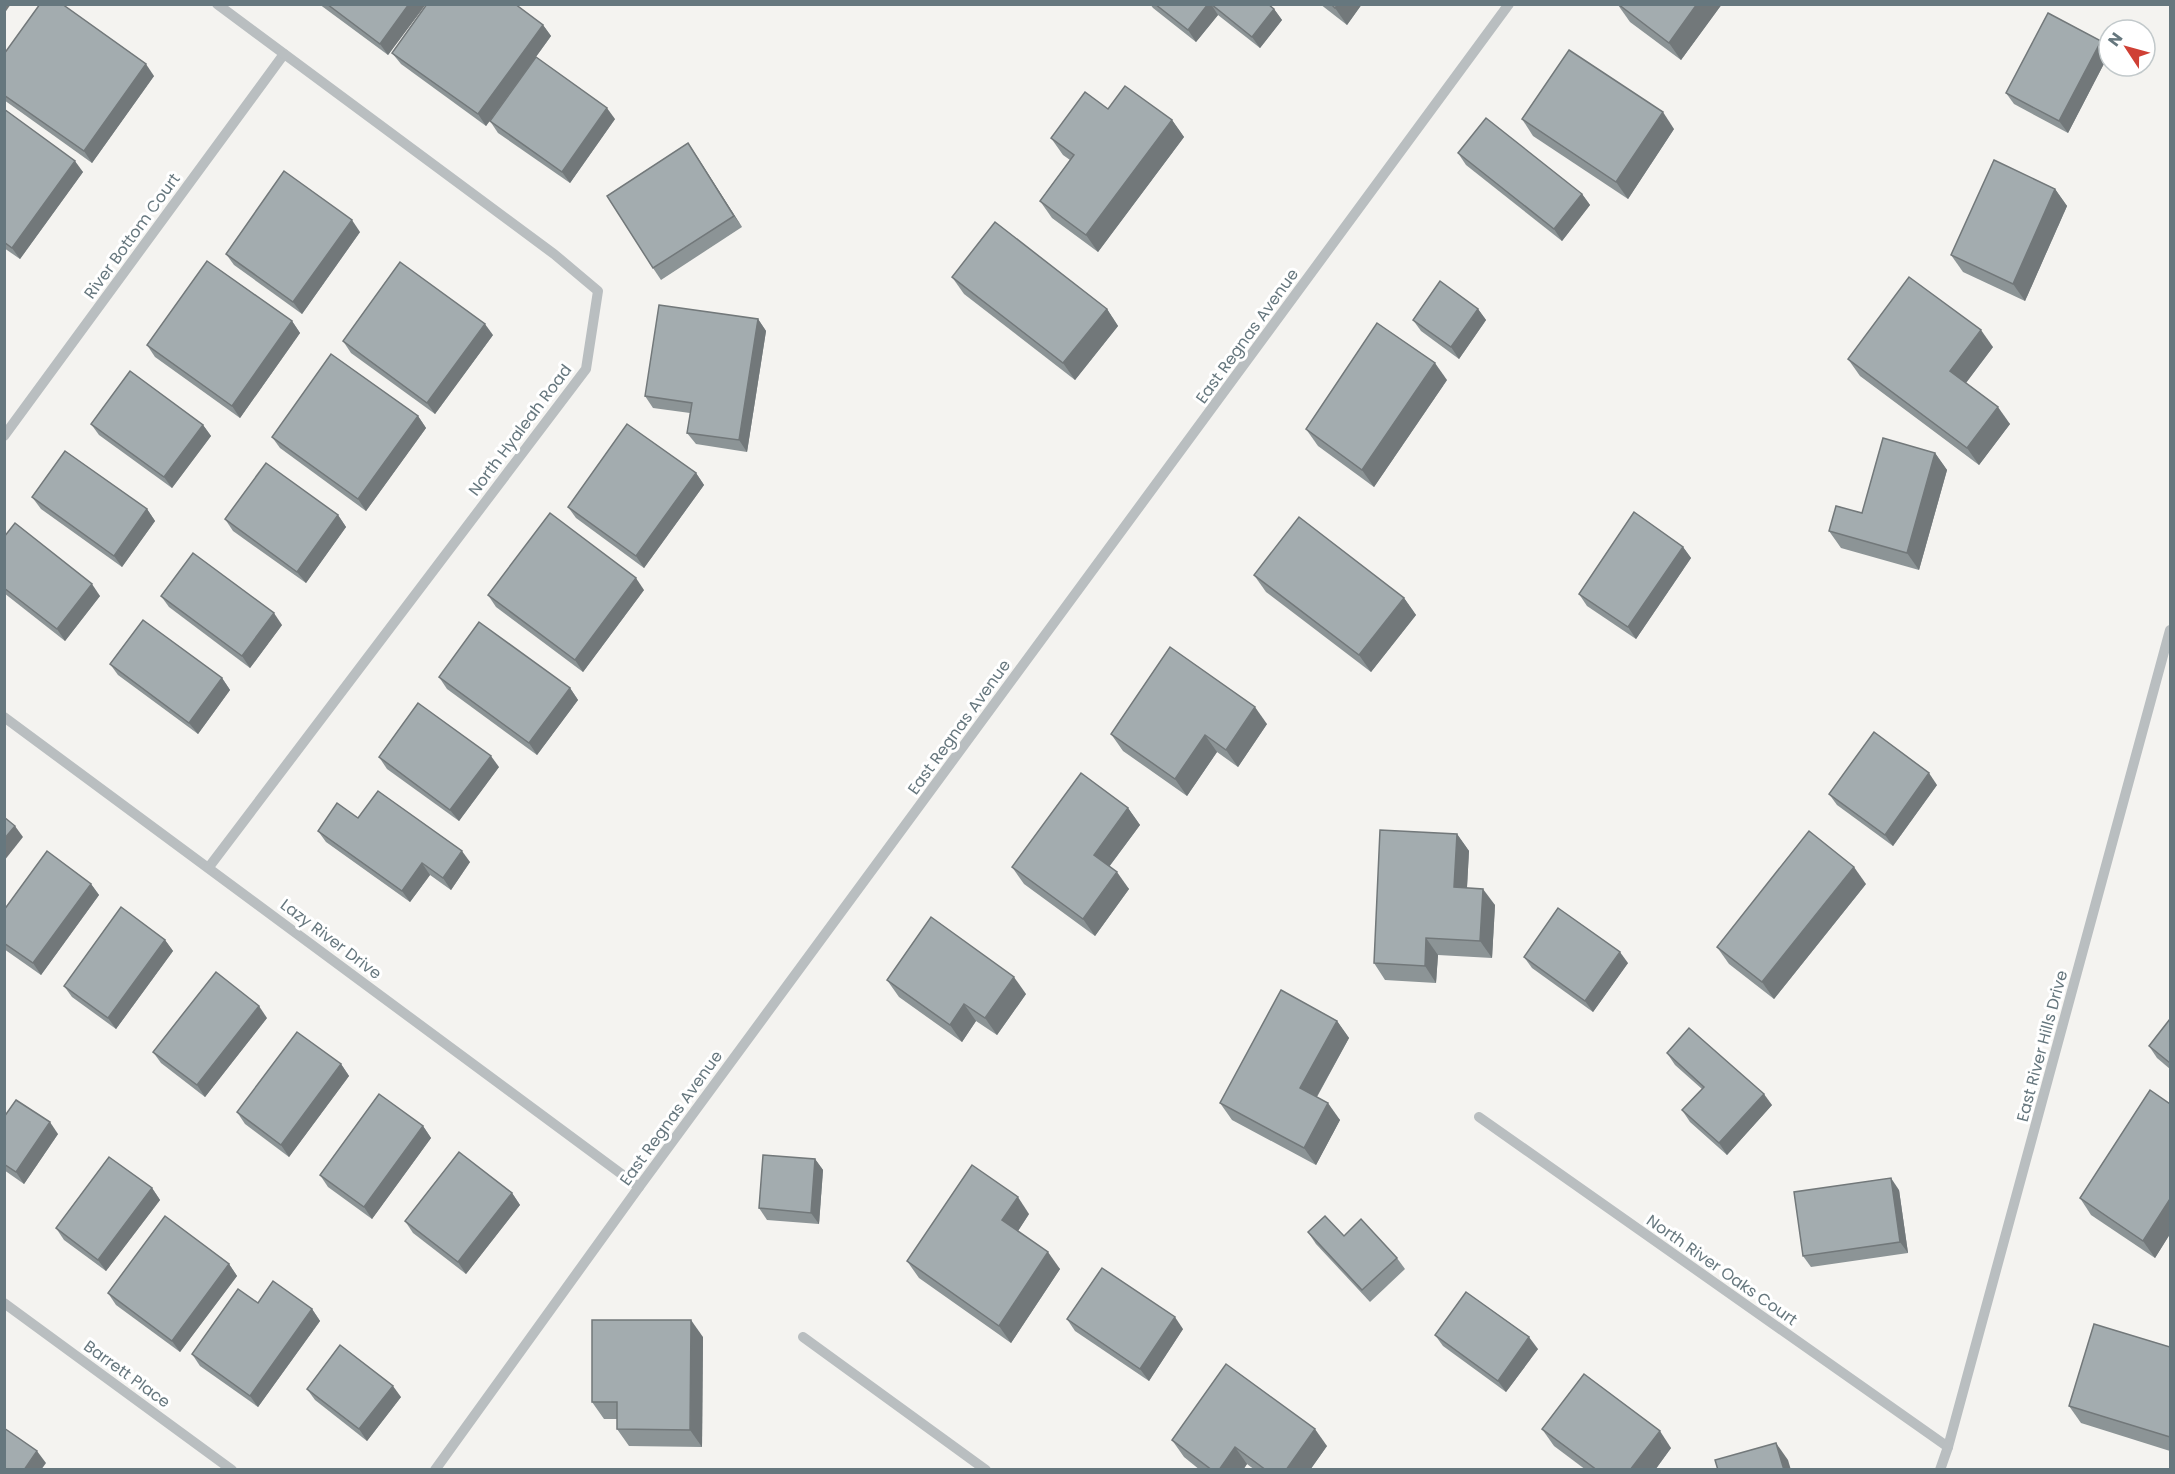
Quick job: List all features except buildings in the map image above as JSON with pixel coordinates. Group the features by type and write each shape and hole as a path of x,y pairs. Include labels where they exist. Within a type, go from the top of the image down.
{"street":[{"name":"North Hyaleah Road","path":"209,867 586,369 598,291 554,254 217,4"},
{"name":"East Regnas Avenue","path":"435,1470 639,1187 1509,4"},
{"name":"River Bottom Court","path":"4,436 284,54"},
{"name":"East River Hills Drive","path":"1940,1470 2170,630"},
{"name":"Lazy River Drive","path":"4,717 639,1187"},
{"name":"North River Oaks Court","path":"1479,1117 1948,1447"},
{"name":"Barrett Place","path":"4,1303 232,1470"},
{"path":"803,1337 987,1470"}]}
